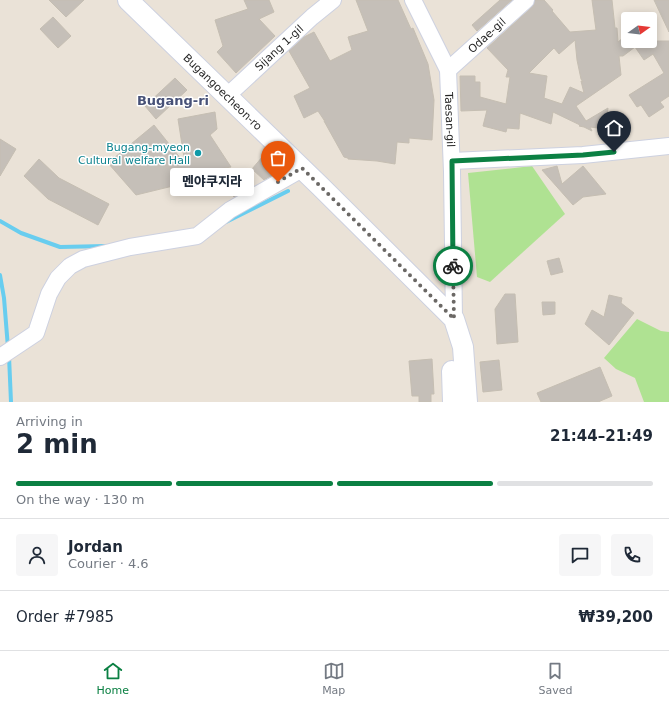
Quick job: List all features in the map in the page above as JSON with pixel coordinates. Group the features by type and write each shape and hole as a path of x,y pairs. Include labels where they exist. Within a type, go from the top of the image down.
{"street":[{"name":"Sijang 1-gil","path":"227,96 312,17 333,0"},
{"name":"Taesan-gil","path":"413,0 448,70 452,161 454,319"},
{"name":"Odae-gil","path":"448,70 526,0"},
{"name":"Bugangoecheon-ro","path":"135,2 143,13 454,319 463,347 467,402"},
{"path":"452,161 583,155 669,144"},
{"path":"0,357 36,333 49,294 58,278 70,266 83,259 130,247 197,236 230,210 302,168"},
{"path":"453,402 451,347 454,319"}],"green space":[{"path":"532,166 565,214 490,282 477,277 468,173"},
{"path":"637,319 661,331 669,332 669,402 644,402 635,378 616,369 604,358"}],"building":[{"path":"49,0 84,0 66,17"},
{"path":"244,0 269,0 274,12 259,19 275,36 236,73 217,52 223,46 215,20 248,9"},
{"path":"356,0 398,0 411,29 413,28 428,64 434,100 432,140 409,138 409,143 397,142 395,164 348,159 344,157 324,121 325,119 324,120 318,111 304,118 294,96 310,88 289,51 304,37 314,32 330,61 352,50 348,37 368,31"},
{"path":"500,0 512,0 477,31 472,25"},
{"path":"535,0 544,0 570,32 596,30 592,0 612,0 618,42 621,40 621,48 634,48 623,56 619,56 621,75 576,106 586,121 608,108 606,129 590,127 592,131 553,112 551,124 520,113 519,129 507,128 506,132 483,126 487,110 461,111 460,76 475,76 475,82 480,82 480,97 506,104 510,77 506,77 508,70 487,48 532,7","holes":["575,40 581,79 583,82 581,81 584,93 570,87 562,104 544,98 547,76 529,73 554,48 559,54"]},
{"path":"654,0 669,0 669,32"},
{"path":"53,17 71,36 58,48 40,29"},
{"path":"657,41 669,41 669,96 660,102 664,107 649,117 641,105 637,107 629,95 664,73 653,54 644,60 636,48 657,48"},
{"path":"175,78 187,90 156,119 145,106"},
{"path":"215,112 217,129 210,135 231,167 175,176 177,185 136,195 108,163 154,125 185,164 178,119"},
{"path":"0,139 16,149 0,176"},
{"path":"263,156 279,171 264,180 252,169"},
{"path":"39,159 59,178 109,204 98,225 48,199 24,176"},
{"path":"557,166 562,184 583,166 606,194 583,197 573,205 542,170"},
{"path":"241,182 246,190 234,197 229,191"},
{"path":"559,258 563,272 551,275 547,261"},
{"path":"505,294 515,294 518,342 497,344 495,309"},
{"path":"609,295 622,298 621,303 634,313 609,345 585,324 592,310 604,317"},
{"path":"542,302 555,302 555,314 543,315"},
{"path":"432,359 434,394 431,394 431,402 419,402 419,396 412,396 409,361"},
{"path":"499,360 502,390 483,392 480,362"},
{"path":"600,367 612,396 598,402 541,402 537,393"}],"waterway":[{"path":"226,222 288,191"},
{"path":"0,221 21,233 60,247 106,246"},
{"path":"0,275 4,298 8,348"},
{"path":"9,356 11,402"}],"way so far":[{"path":"278,182 302,168 454,319 453,266"}],"place":[{"name":"Bugang-myeon Cultural welfare Hall","path":"198,153"},
{"name":"멘야쿠지라","path":"278,182"}],"district":[{"name":"Bugang-ri","path":"173,100"}],"route":[{"path":"453,266 452,161 583,155 614,152"}]}
